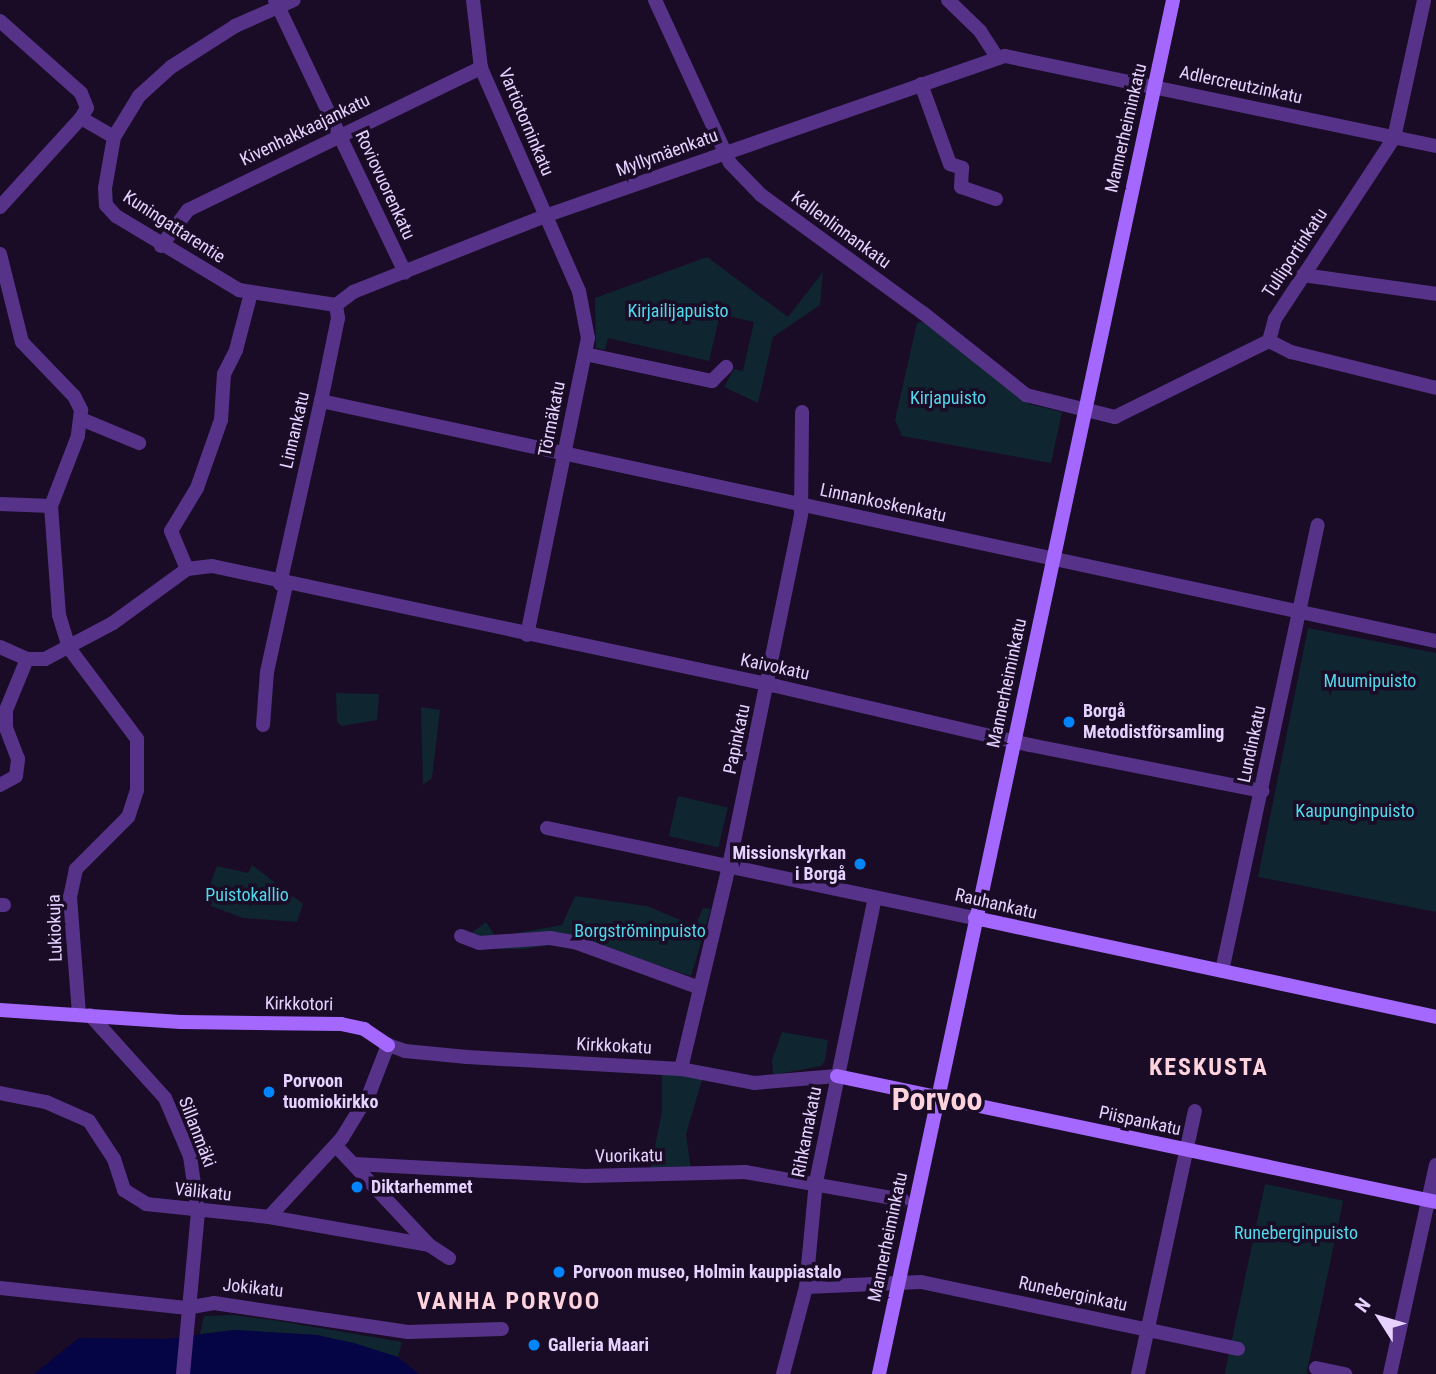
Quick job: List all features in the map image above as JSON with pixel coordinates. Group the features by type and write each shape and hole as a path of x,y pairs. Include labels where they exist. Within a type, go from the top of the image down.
{"main road":[{"name":"Mannerheiminkatu","path":"879,1374 1174,0"},
{"name":"Rauhankatu","path":"975,918 1436,1017"},
{"name":"Kirkkotori","path":"0,1010 181,1022 341,1024 364,1029 388,1045"},
{"name":"Piispankatu","path":"837,1076 1432,1202"}],"street":[{"path":"81,118 114,137 139,96 171,67 235,26 277,4 294,0"},
{"name":"Vartiotorninkatu","path":"473,0 481,68 545,216"},
{"name":"Kallenlinnankatu","path":"655,0 725,153 761,195 923,313 1026,395 1086,410"},
{"name":"Tulliportinkatu","path":"1269,341 1275,319 1394,138 1424,0"},
{"path":"955,2 980,31 997,57"},
{"name":"Roviovuorenkatu","path":"277,4 405,272"},
{"path":"0,20 81,93 88,108 0,207"},
{"name":"Myllymäenkatu","path":"336,305 353,292 545,216 997,57"},
{"name":"Adlercreutzinkatu","path":"997,57 1156,86 1436,146"},
{"name":"Kivenhakkaajankatu","path":"161,246 188,210 340,133 481,68"},
{"path":"921,84 950,163 962,168 961,187 996,199"},
{"name":"Kuningattarentie","path":"114,137 106,205 161,246 250,293 336,305"},
{"name":"Törmäkatu","path":"527,635 588,338 579,291 545,216"},
{"path":"0,254 22,342 74,396 81,419 51,506 59,615 69,648"},
{"path":"1303,275 1436,294"},
{"path":"0,647 27,659 45,659 69,648 161,592 187,569 171,531 197,488 221,420 221,389 250,293"},
{"name":"Linnankatu","path":"263,725 267,672 338,318 336,305"},
{"path":"1086,410 1115,417 1269,341 1291,352 1436,388"},
{"path":"585,354 712,381 726,367"},
{"name":"Linnankoskenkatu","path":"321,401 1436,641"},
{"name":"Papinkatu","path":"681,1069 729,866 803,505 802,412"},
{"path":"81,419 139,443"},
{"path":"0,504 51,506"},
{"name":"Lundinkatu","path":"1222,971 1318,525"},
{"name":"Kaivokatu","path":"187,569 212,566 283,584 767,684 1014,740 1262,791"},
{"name":"Lukiokuja","path":"69,648 137,739 137,790 128,817 76,869 70,897 85,1015"},
{"path":"0,785 13,781 17,768 6,710 27,659"},
{"name":"Rauhankatu","path":"547,828 975,918"},
{"name":"Rihkamakatu","path":"783,1374 806,1287 816,1182 875,898"},
{"path":"461,936 479,943 550,938 577,943 700,988"},
{"name":"Sillanmäki","path":"85,1015 171,1108 190,1156 198,1212 186,1308 183,1374"},
{"path":"269,1217 336,1146 369,1094 388,1045"},
{"name":"Kirkkokatu","path":"388,1045 405,1052 681,1069 754,1083 837,1076"},
{"name":"Välikatu","path":"0,1093 46,1102 89,1121 133,1200 198,1212 269,1217 429,1245 449,1258"},
{"path":"1138,1374 1195,1111"},
{"path":"336,1146 429,1245"},
{"name":"Vuorikatu","path":"354,1164 585,1176 745,1172 816,1182 903,1200"},
{"path":"1390,1374 1432,1202 1436,1165"},
{"path":"806,1287 900,1280"},
{"name":"Runeberginkatu","path":"900,1280 1238,1349"},
{"name":"Jokikatu","path":"0,1288 186,1308 214,1303 253,1307 408,1332 502,1329"},
{"path":"1316,1368 1345,1374"}],"green space":[{"name":"Kirjailijapuisto","path":"707,257 788,317 823,272 820,305 773,337 758,403 724,387 734,369 743,371 754,322 720,314 709,361 608,338 605,350 596,348 595,298"},
{"name":"Kirjapuisto","path":"926,321 1029,404 1062,412 1051,463 902,436 895,420 917,323"},
{"name":"Kaupunginpuisto","path":"1308,628 1436,653 1436,912 1258,877"},
{"path":"336,693 379,694 377,720 342,726 337,722"},
{"path":"421,707 440,710 432,778 423,785"},
{"path":"678,796 728,807 718,847 669,836"},
{"name":"Puistokallio","path":"252,865 303,904 297,922 243,918 211,906 205,898 217,866 248,873"},
{"name":"Borgströminpuisto","path":"575,896 647,906 695,926 703,908 711,909 691,976 559,932 554,944 525,949 494,949 461,941 486,922 496,937 562,925"},
{"path":"782,1032 828,1040 825,1061 821,1066 773,1075 772,1060"},
{"path":"662,1073 703,1077 686,1134 691,1170 650,1170 662,1112"},
{"name":"Runeberginpuisto","path":"1265,1184 1343,1201 1306,1374 1225,1374"},
{"path":"233,1315 402,1342 398,1357 317,1335 234,1330 200,1334 204,1316"}],"shaded area":[{"path":"234,1330 317,1335 354,1343 398,1357 419,1374 34,1374 79,1338 166,1339"}],"place":[{"name":"Borgå Metodistförsamling","path":"1069,722"},
{"name":"Missionskyrkan i Borgå","path":"860,864"},
{"name":"Porvoon tuomiokirkko","path":"269,1092"},
{"name":"Diktarhemmet","path":"357,1187"},
{"name":"Porvoon museo, Holmin kauppiastalo","path":"559,1272"},
{"name":"Galleria Maari","path":"534,1345"}],"district":[{"name":"KESKUSTA","path":"1209,1068"},
{"name":"Porvoo","path":"937,1099"},
{"name":"VANHA PORVOO","path":"509,1302"}],"park label":[{"name":"Muumipuisto","path":"1370,681"}]}
